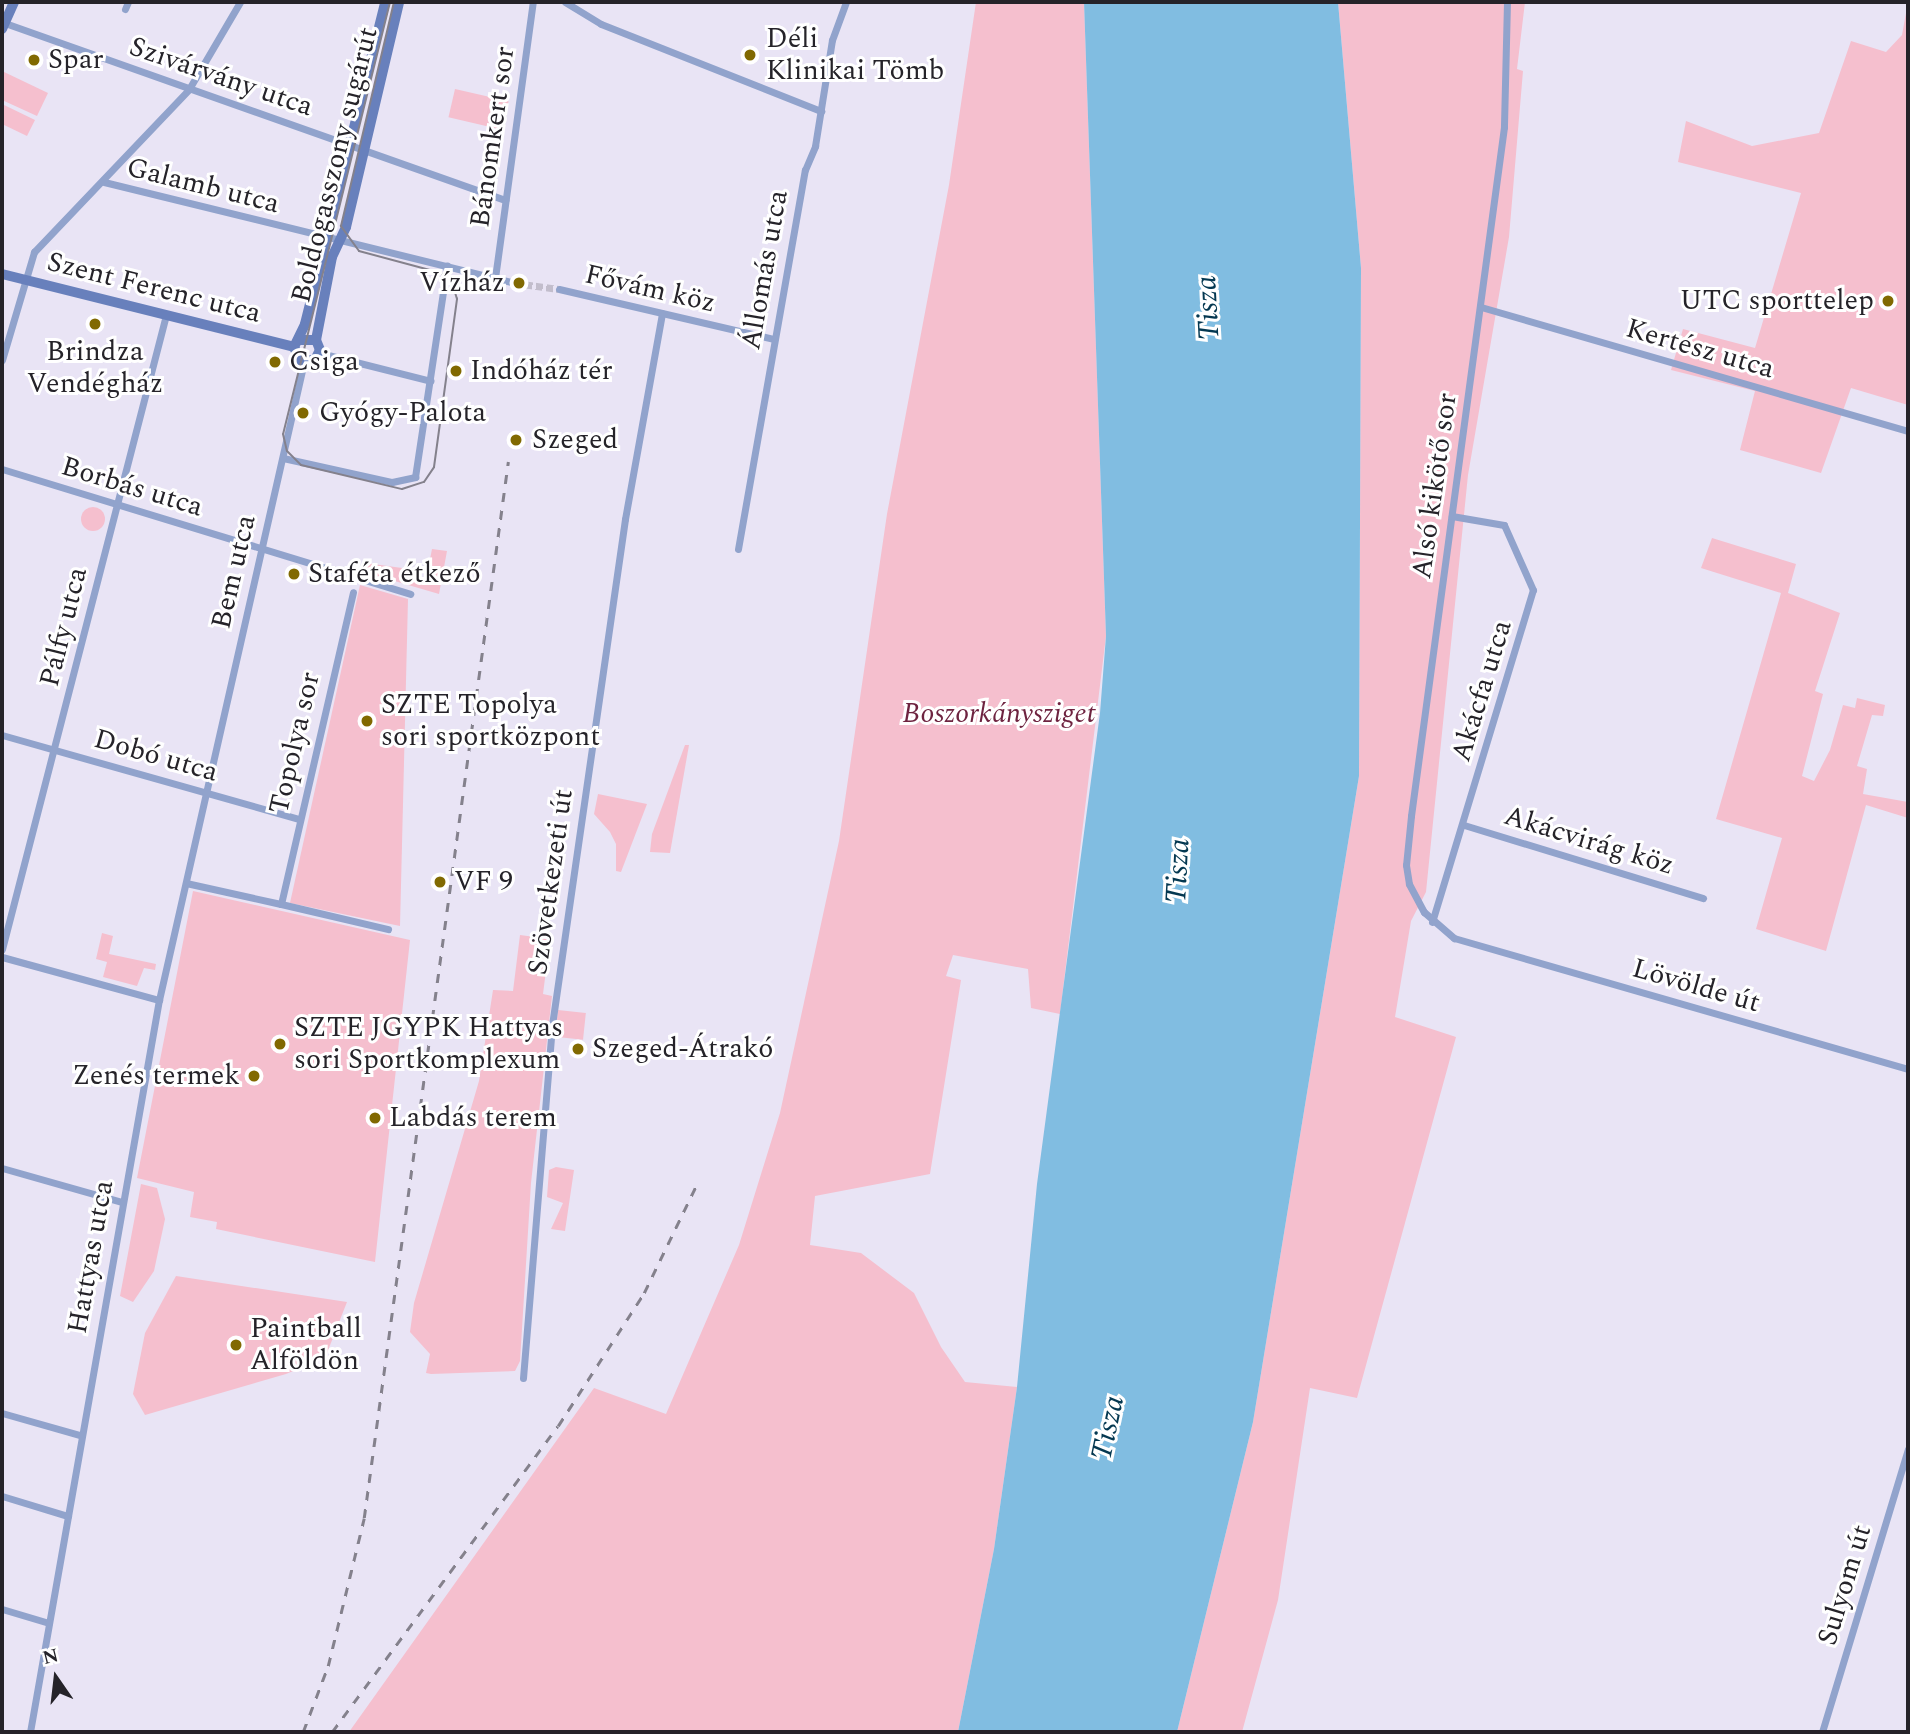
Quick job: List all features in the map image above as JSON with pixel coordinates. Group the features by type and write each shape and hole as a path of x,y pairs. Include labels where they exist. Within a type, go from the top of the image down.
{"street":[{"path":"3,24 14,2"},
{"path":"2,360 34,252 104,182 189,89 240,2"},
{"name":"Boldogasszony sugárút","path":"296,343 326,239 385,2"},
{"name":"Boldogasszony sugárút","path":"316,340 332,257 342,239 399,2"},
{"name":"Bánomkert sor","path":"495,278 533,2"},
{"path":"565,2 601,24 821,111"},
{"name":"Állomás utca","path":"738,549 805,170 815,146 832,40 846,2"},
{"name":"Alsó kikötő sor","path":"1473,944 1454,938 1432,922 1415,898 1406,865 1504,127 1507,2"},
{"name":"Szivárvány utca","path":"3,24 505,200"},
{"name":"Galamb utca","path":"104,182 326,239 342,239 495,278"},
{"path":"283,458 392,482 411,481 418,467 447,265"},
{"name":"Szent Ferenc utca","path":"2,274 166,315 296,343 316,340"},
{"path":"495,278 515,283"},
{"name":"Fővám köz","path":"559,289 774,339"},
{"name":"Kertész utca","path":"1481,307 1908,431"},
{"name":"Szövetkezeti út","path":"523,1378 552,1025 625,519 662,313"},
{"name":"Pálfy utca","path":"2,949 166,315"},
{"path":"316,340 320,353"},
{"path":"296,343 297,357 304,362 320,353 431,381"},
{"name":"Bem utca","path":"205,792 304,362"},
{"name":"Borbás utca","path":"2,469 410,594"},
{"name":"Akácfa utca","path":"1432,922 1464,825 1534,590 1504,525 1452,516"},
{"name":"Topolya sor","path":"281,904 298,819 353,592"},
{"name":"Dobó utca","path":"2,735 298,819"},
{"name":"Hattyas utca","path":"30,1732 80,1435 159,1000 205,792"},
{"name":"Akácvirág köz","path":"1464,825 1703,898"},
{"path":"186,883 388,929"},
{"name":"Lövölde út","path":"1473,944 1908,1069"},
{"path":"2,957 159,1000"},
{"path":"2,1168 122,1202"},
{"path":"2,1413 80,1435"},
{"name":"Sulyom út","path":"1822,1732 1908,1449"},
{"path":"2,1496 68,1516"},
{"path":"2,1609 49,1623"}],"green space":[{"name":"Boszorkánysziget","path":"976,2 1084,2 1106,636 1060,1014 1031,1008 1028,969 953,955 946,976 961,980 930,1174 815,1196 810,1245 861,1253 914,1293 941,1347 965,1382 1017,1387 994,1549 958,1732 349,1732 594,1388 666,1414 739,1245 780,1113 839,841 887,514 949,185"},
{"path":"1338,2 1525,2 1517,69 1523,71 1509,237 1468,475 1426,892 1411,921 1395,1017 1456,1037 1357,1398 1310,1388 1278,1600 1242,1732 1177,1732 1253,1422 1359,776 1361,268"},
{"path":"1908,2 1908,405 1851,388 1821,473 1740,450 1755,391 1671,370 1683,329 1755,348 1801,193 1678,162 1686,121 1752,146 1819,133 1851,41 1886,52 1902,35"},
{"path":"2,71 48,93 37,116 2,100"},
{"path":"455,89 509,101 502,130 448,117"},
{"path":"2,104 35,120 27,136 2,124"},
{"path":"93,507 104,514 105,519 98,530 93,531 82,524 81,519 88,508"},
{"path":"1712,538 1796,564 1788,593 1840,613 1815,691 1823,694 1802,776 1814,781 1830,750 1843,705 1855,708 1857,698 1885,705 1883,716 1872,715 1857,766 1867,769 1863,794 1908,802 1908,818 1866,805 1826,951 1756,929 1782,838 1716,819 1781,593 1701,568"},
{"path":"432,549 447,551 439,594 357,570 366,563 402,568 410,573 408,581 425,584"},
{"name":"SZTE Topolya sori sportközpont","path":"360,585 408,599 400,926 290,903"},
{"path":"685,745 689,745 670,853 650,852 652,834"},
{"path":"598,794 647,804 621,872 616,871 616,844 610,832 594,814"},
{"name":"SZTE JGYPK Hattyas sori Sportkomplexum","path":"193,891 410,940 375,1262 216,1229 217,1222 190,1217 194,1192 137,1178"},
{"path":"102,933 113,936 109,954 156,964 155,970 144,968 137,986 103,977 107,962 96,959"},
{"path":"520,935 550,939 543,994 552,996 531,1183 520,1361 515,1371 426,1373 430,1354 410,1332 414,1303 479,1081 493,990 513,991"},
{"path":"558,1010 586,1013 583,1040 555,1037"},
{"path":"556,1167 574,1170 565,1231 551,1229 563,1203 547,1197 549,1170"},
{"path":"141,1184 157,1188 165,1219 154,1271 133,1302 120,1296"},
{"name":"Paintball Alföldön","path":"176,1276 347,1302 325,1358 286,1374 145,1415 133,1394 145,1333"}],"water":[{"name":"Tisza","path":"1084,2 1338,2 1361,268 1359,776 1253,1422 1177,1732 958,1732 994,1549 1017,1387 1037,1184 1100,713 1106,636"}],"tunnel":[{"path":"515,283 559,289"}],"tram line":[{"path":"390,2 283,434 287,451 301,465 402,489 424,482 434,467 457,299 452,283 441,273 359,251 341,226 394,2"}],"railway":[{"path":"303,1732 328,1666 364,1518 508,462"},
{"path":"332,1732 558,1426 644,1293 696,1186"}],"place":[{"name":"Déli Klinikai Tömb","path":"750,55"},
{"name":"Spar","path":"34,60"},
{"name":"Vízház","path":"519,283"},
{"name":"UTC sporttelep","path":"1888,301"},
{"name":"Brindza Vendégház","path":"95,324"},
{"name":"Csiga","path":"275,362"},
{"name":"Indóház tér","path":"456,371"},
{"name":"Gyógy-Palota","path":"303,413"},
{"name":"Szeged","path":"516,440"},
{"name":"Staféta étkező","path":"294,574"},
{"name":"SZTE Topolya sori sportközpont","path":"367,721"},
{"name":"VF 9","path":"440,882"},
{"name":"SZTE JGYPK Hattyas sori Sportkomplexum","path":"280,1044"},
{"name":"Szeged-Átrakó","path":"578,1049"},
{"name":"Zenés termek","path":"254,1076"},
{"name":"Labdás terem","path":"375,1118"},
{"name":"Paintball Alföldön","path":"236,1345"}]}
